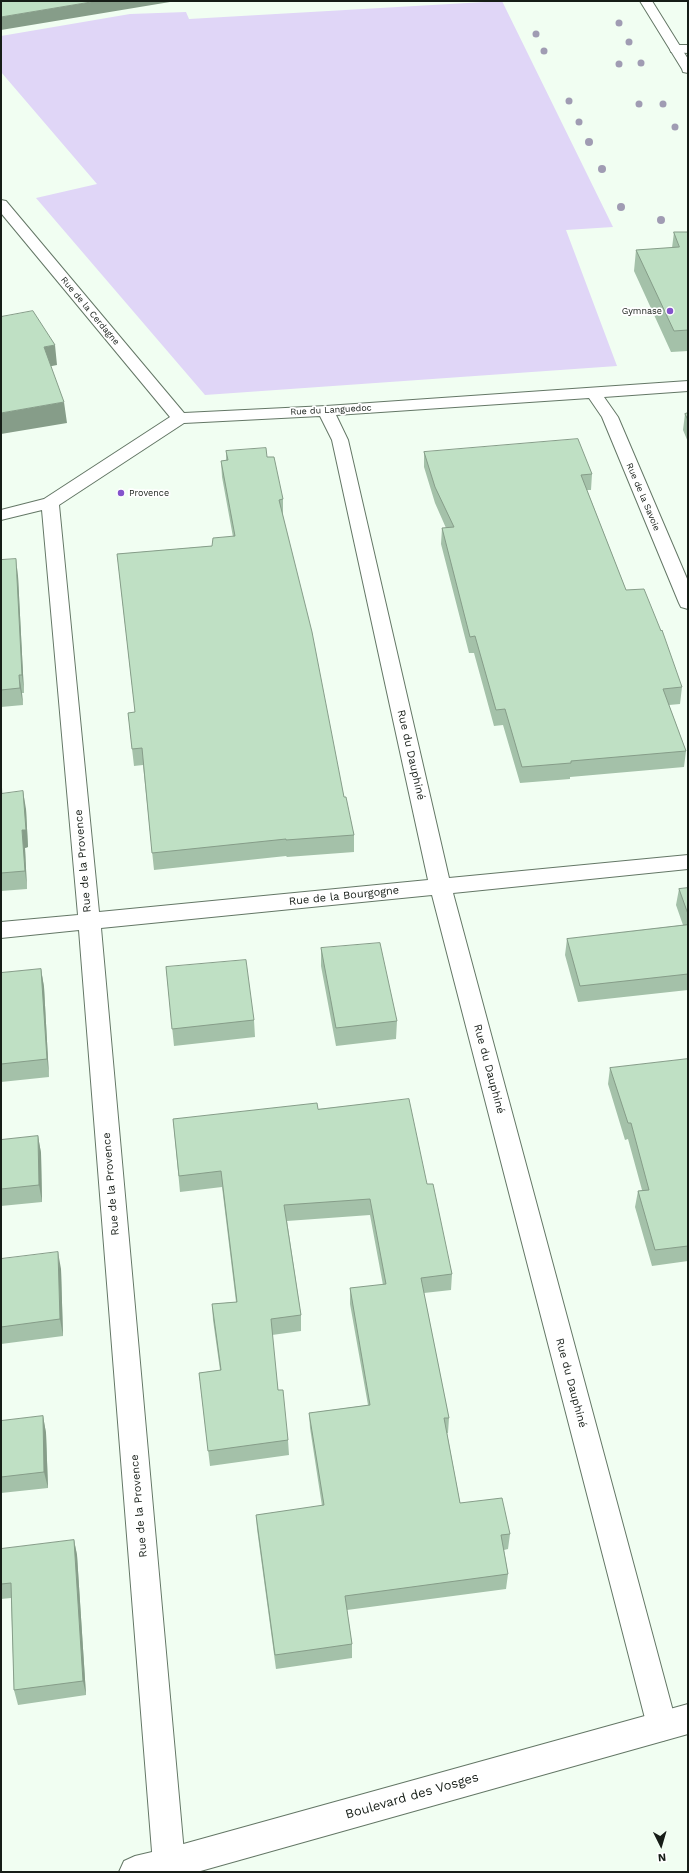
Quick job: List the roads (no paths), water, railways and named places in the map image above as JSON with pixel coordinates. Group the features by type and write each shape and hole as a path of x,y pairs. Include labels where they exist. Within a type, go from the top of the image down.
{"street":[{"path":"646,1 682,49 688,68"},
{"name":"Rue de la Cerdagne","path":"1,204 180,418"},
{"name":"Rue du Languedoc","path":"180,418 326,411 688,386"},
{"name":"Rue de la Savoie","path":"593,392 610,417 688,604"},
{"name":"Rue du Dauphiné","path":"326,411 340,440 440,886 675,1722"},
{"path":"1,515 50,503 180,418"},
{"name":"Rue de la Provence","path":"50,503 89,921 169,1864"},
{"name":"Rue de la Bourgogne","path":"1,930 688,862"},
{"name":"Boulevard des Vosges","path":"135,1872 169,1864 675,1722"}],"place":[{"name":"Gymnase","path":"670,311"},
{"name":"Provence","path":"121,493"}]}
